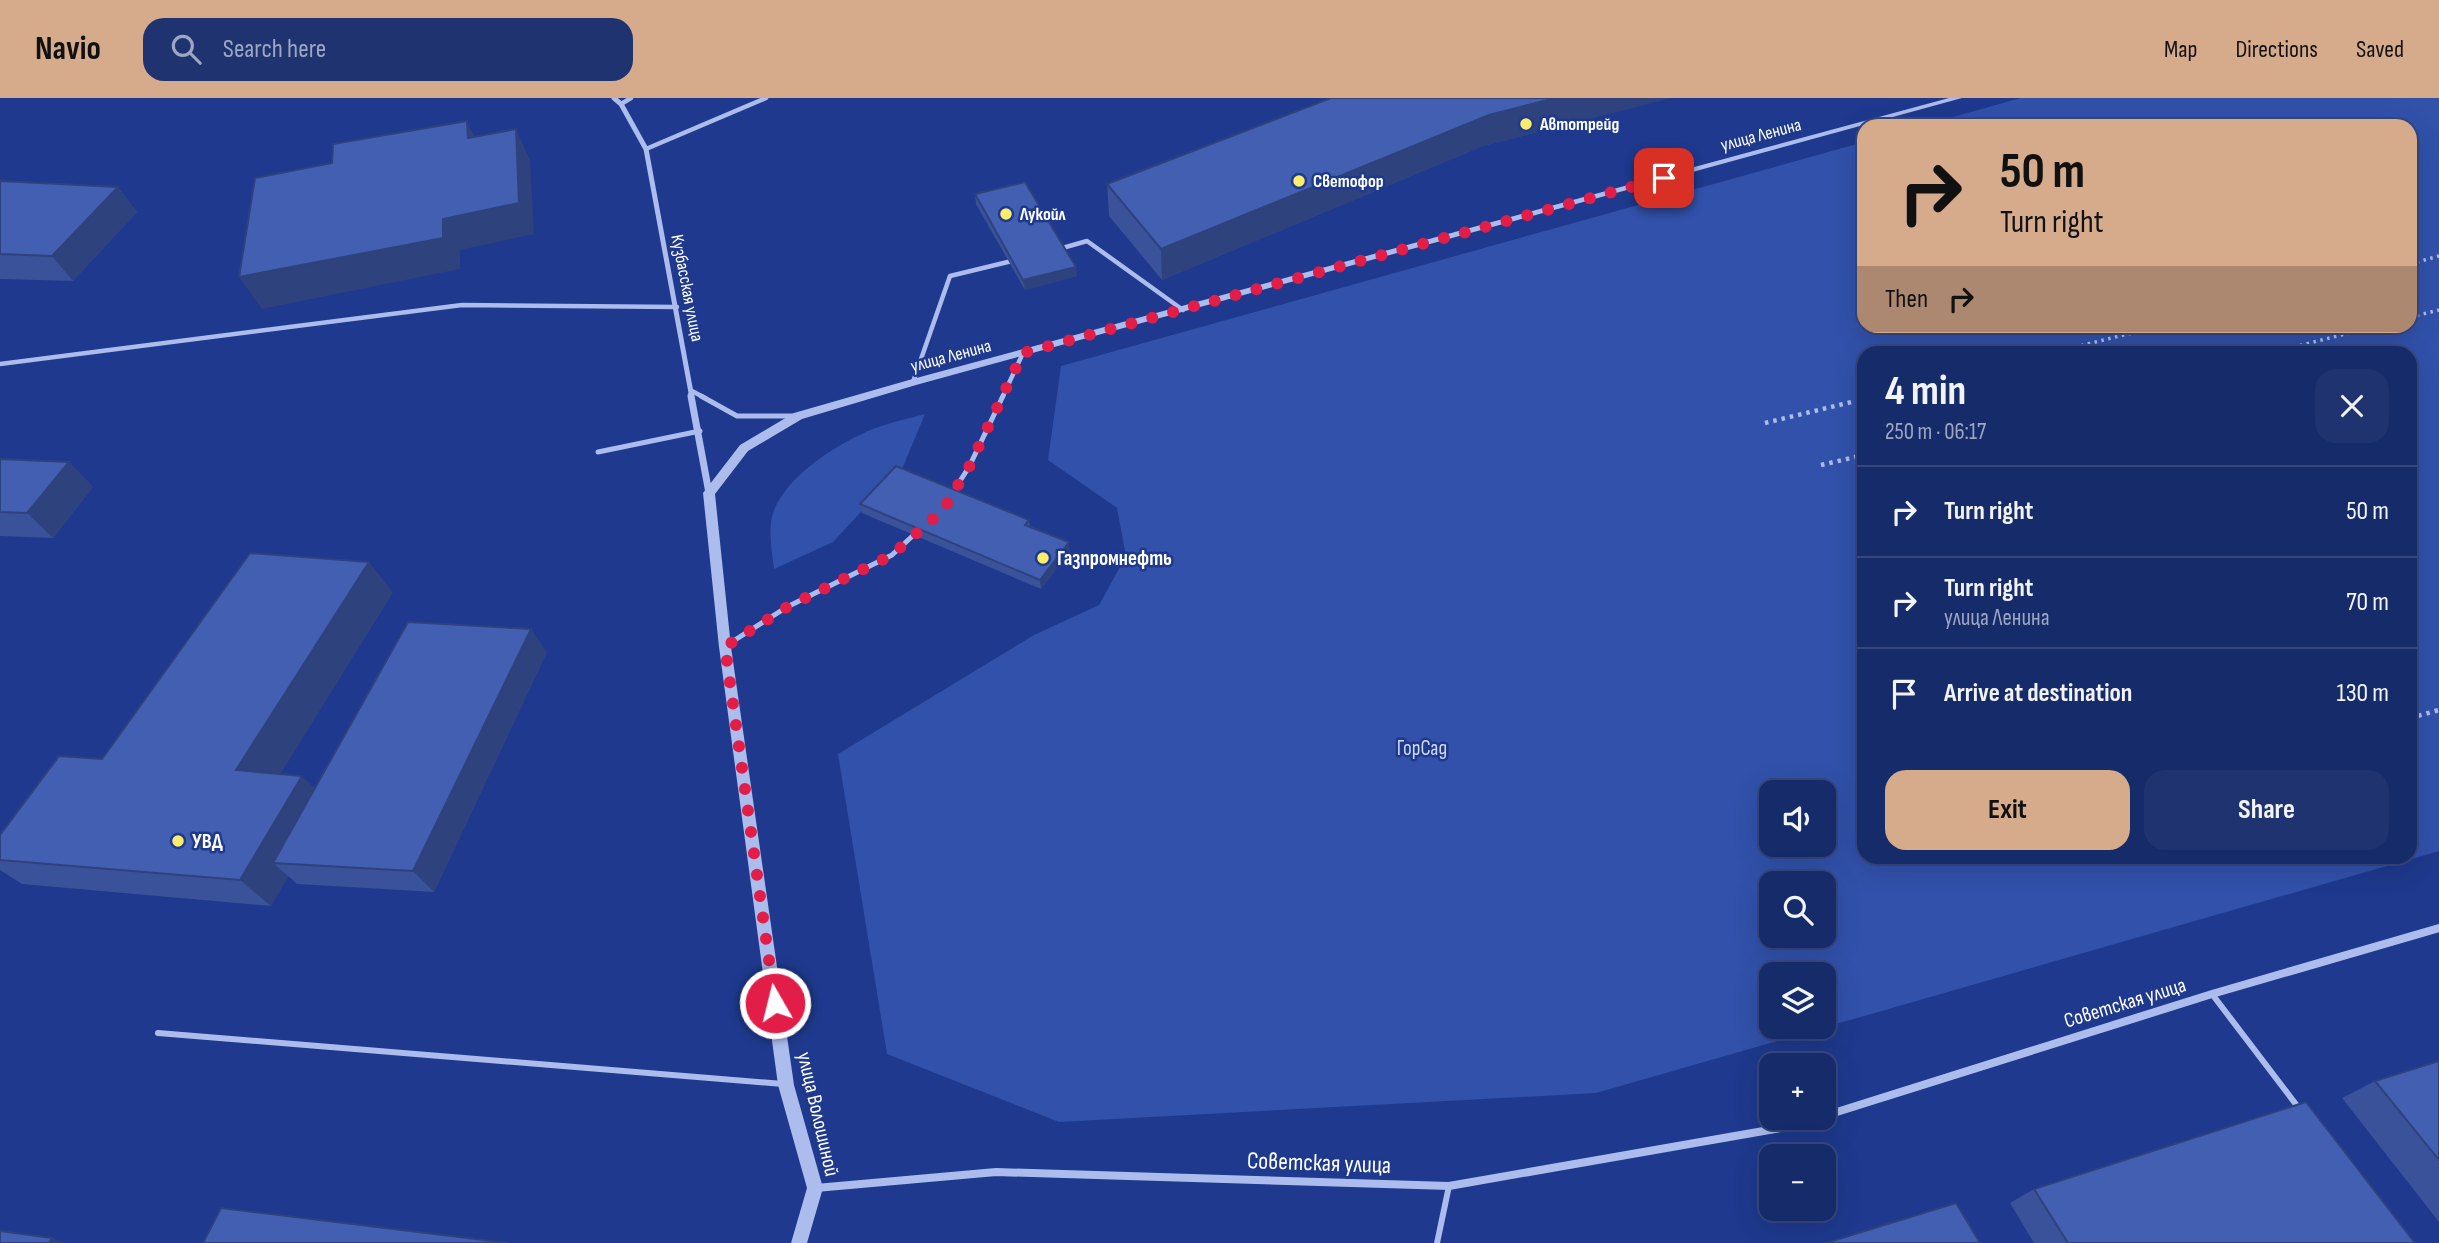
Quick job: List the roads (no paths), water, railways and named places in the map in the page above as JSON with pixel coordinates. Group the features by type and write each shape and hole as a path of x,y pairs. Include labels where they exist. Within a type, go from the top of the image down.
{"street":[{"name":"Кузбасская улица","path":"614,98 621,104 646,149 700,431 709,494"},
{"name":"улица Ленина","path":"1881,119 1958,98"},
{"name":"улица Ленина","path":"709,494 744,448 798,416 913,382 1857,126"},
{"name":"улица Волошиной","path":"709,494 725,647 786,1085 815,1188 799,1243"},
{"name":"Советская улица","path":"1836,1112 2211,994 2439,928"},
{"name":"Советская улица","path":"815,1188 996,1172 1449,1186 1769,1130"}],"lane":[{"path":"621,104 631,98"},
{"path":"646,149 766,98"},
{"path":"1050,251 1087,241 1183,310"},
{"path":"913,382 950,276 1025,257"},
{"path":"0,364 462,305 677,307"},
{"path":"949,499 969,467 1023,353"},
{"path":"692,391 737,416 798,416"},
{"path":"598,452 700,431"},
{"path":"725,647 787,607 892,555 922,528"},
{"path":"2211,994 2303,1113"},
{"path":"158,1033 786,1085"},
{"path":"1437,1243 1449,1186"}],"place":[{"name":"Автотрейд","path":"1526,124"},
{"name":"Светофор","path":"1299,181"},
{"name":"Лукойл","path":"1006,214"},
{"name":"Газпромнефть","path":"1043,558"},
{"name":"УВД","path":"178,841"}],"park label":[{"name":"ГорСад","path":"1422,748"}]}
